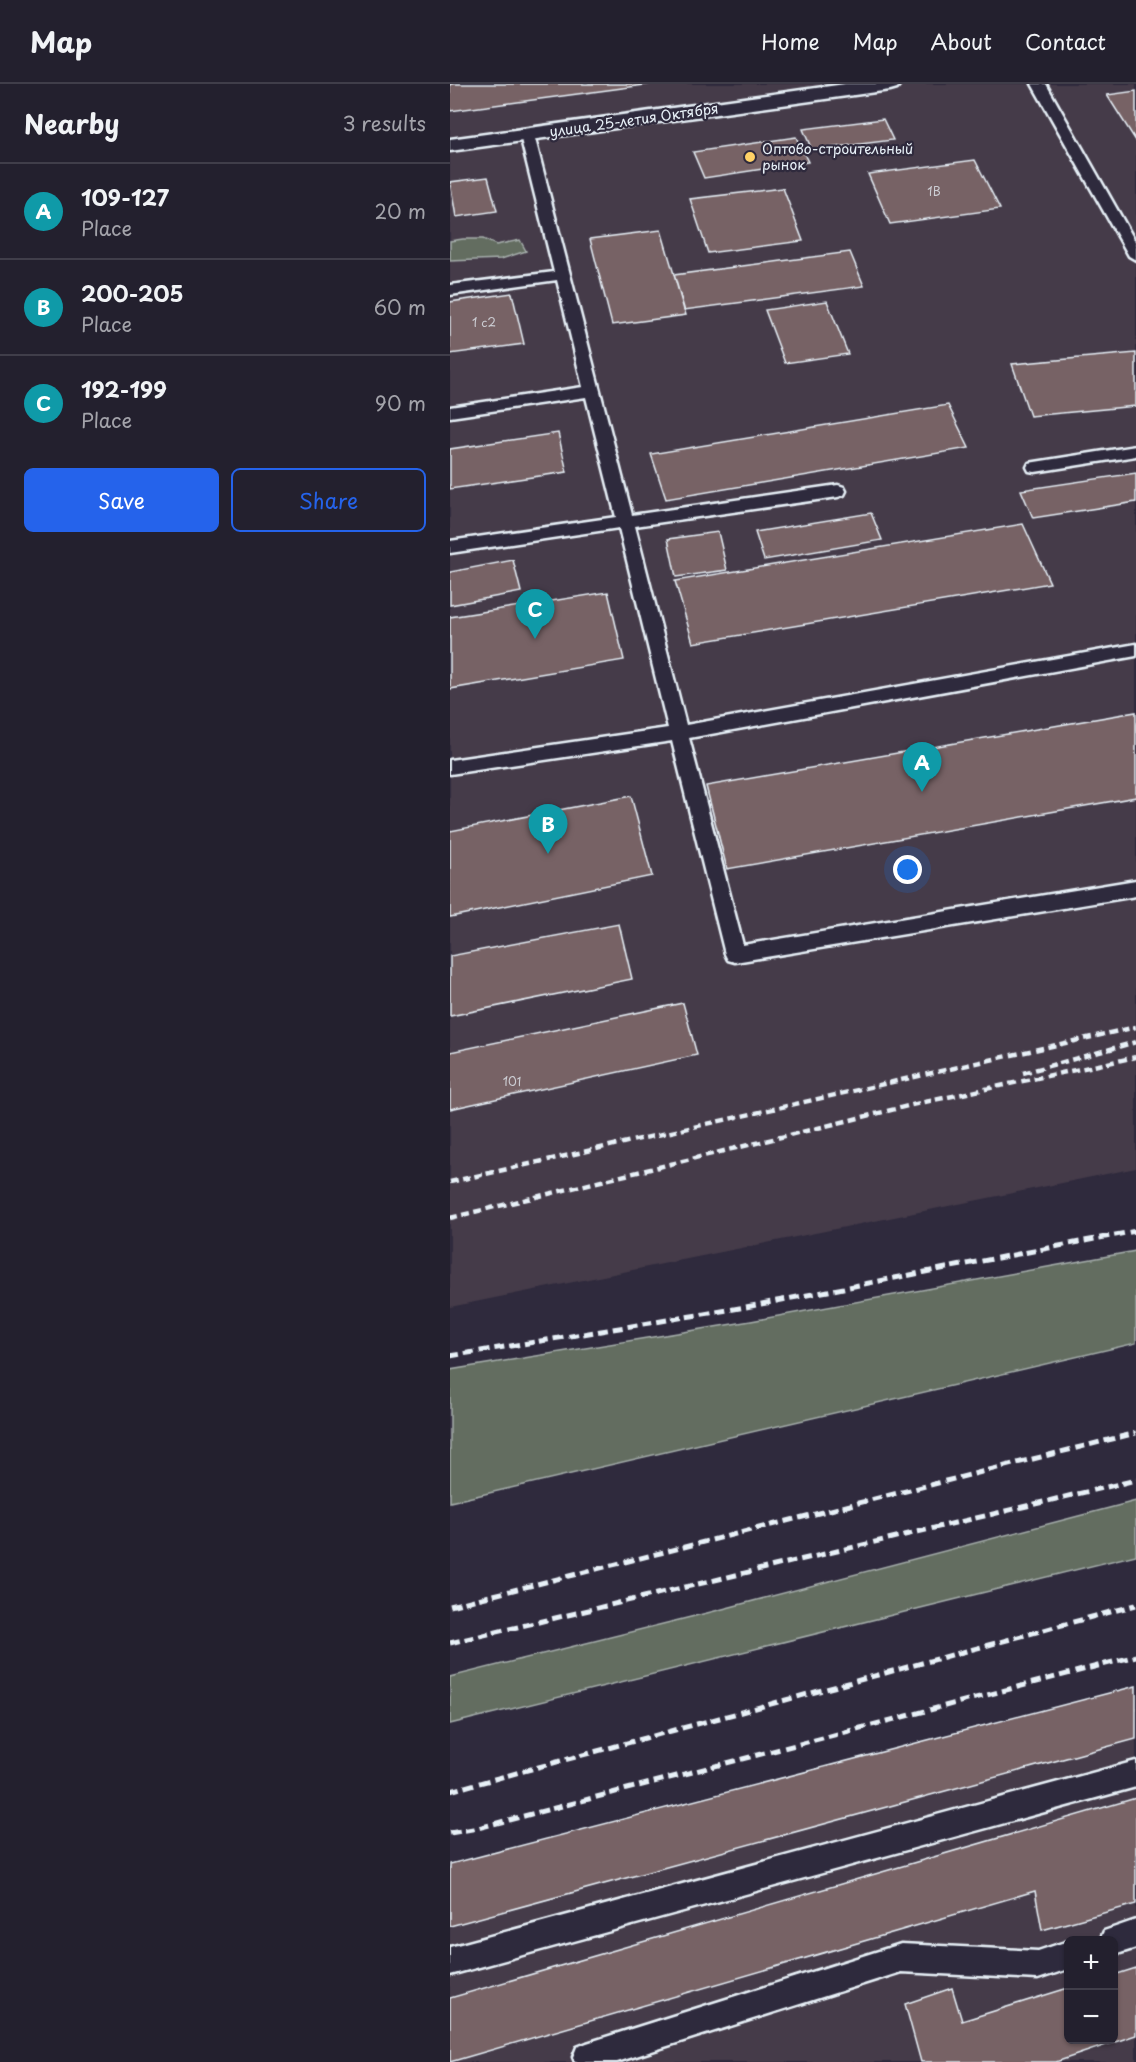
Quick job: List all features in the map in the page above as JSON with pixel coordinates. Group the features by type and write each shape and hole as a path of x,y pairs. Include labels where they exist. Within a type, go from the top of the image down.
{"street":[{"name":"улица 25-летия Октября","path":"450,145 890,84"}],"lane":[{"path":"1039,84 1134,249"},
{"path":"527,135 735,954 1136,888"},
{"path":"450,290 563,275"},
{"path":"450,412 592,391"},
{"path":"1035,467 1136,451"},
{"path":"450,547 838,491"},
{"path":"450,767 679,733 1136,650"},
{"path":"450,1961 1136,1774"},
{"path":"1118,1939 1136,1934"},
{"path":"587,2057 901,1958 1038,1965 1064,1956"}],"shaded area":[{"name":"Оптово-строительный рынок","path":"450,84 1136,84 1136,1168 450,1307"},
{"path":"1136,1686 1136,2062 450,2062 450,1864"}],"green space":[{"path":"483,239 496,245 520,240 526,251 501,259 450,261 450,241"},
{"path":"1136,1251 1136,1343 450,1502 450,1370 751,1321"},
{"path":"1136,1501 1136,1555 450,1724 450,1677 715,1611"}],"building":[{"path":"450,84 652,84 450,111"},
{"path":"1136,91 1136,141 1107,95"},
{"path":"883,119 893,140 812,150 803,129"},
{"name":"Оптово-строительный рынок","path":"796,137 808,162 704,178 693,152"},
{"path":"975,160 1000,209 890,224 868,174"},
{"path":"488,177 497,211 456,217 450,182"},
{"path":"783,188 803,241 708,253 690,199"},
{"path":"661,230 686,315 612,325 590,239"},
{"path":"850,252 864,286 684,310 674,275"},
{"path":"512,293 524,344 450,354 450,302"},
{"path":"827,301 848,354 785,363 765,310"},
{"path":"1136,353 1136,406 1030,416 1012,364"},
{"path":"948,405 969,448 666,499 651,454"},
{"path":"558,433 567,472 450,489 450,449"},
{"path":"1136,473 1136,502 1033,518 1021,490"},
{"path":"871,513 882,540 764,560 755,532"},
{"path":"1023,524 1050,583 693,643 675,581"},
{"path":"718,532 727,570 676,577 668,539"},
{"path":"513,560 521,592 450,605 450,572"},
{"path":"608,592 624,660 450,689 450,617"},
{"path":"1136,712 1136,797 727,869 706,786"},
{"path":"631,796 652,876 450,917 450,831"},
{"path":"619,924 632,979 450,1016 450,956"},
{"path":"683,1003 697,1055 450,1109 450,1052"},
{"path":"1136,1686 1136,1739 450,1926 450,1864"},
{"path":"1136,1798 1136,1904 1042,1930 1035,1891 450,2062 450,1998"},
{"path":"1136,1968 1136,2035 1118,2041 1118,1990 1118,1974"},
{"path":"952,1988 962,2021 1064,1989 1064,2044 1109,2044 1056,2062 921,2062 905,2004"}],"railway":[{"path":"450,1182 1136,1027"},
{"path":"1023,1073 1136,1042"},
{"path":"450,1218 920,1103 1136,1057"},
{"path":"450,1356 746,1307 1136,1231"},
{"path":"450,1606 1136,1433"},
{"path":"450,1643 1136,1480"},
{"path":"450,1791 1136,1605"},
{"path":"450,1833 478,1828 1136,1656"}],"place":[{"name":"Оптово-строительный рынок","path":"750,157"},
{"name":"192-199","path":"535,639"},
{"name":"109-127","path":"922,792"},
{"name":"200-205","path":"548,854"}]}
